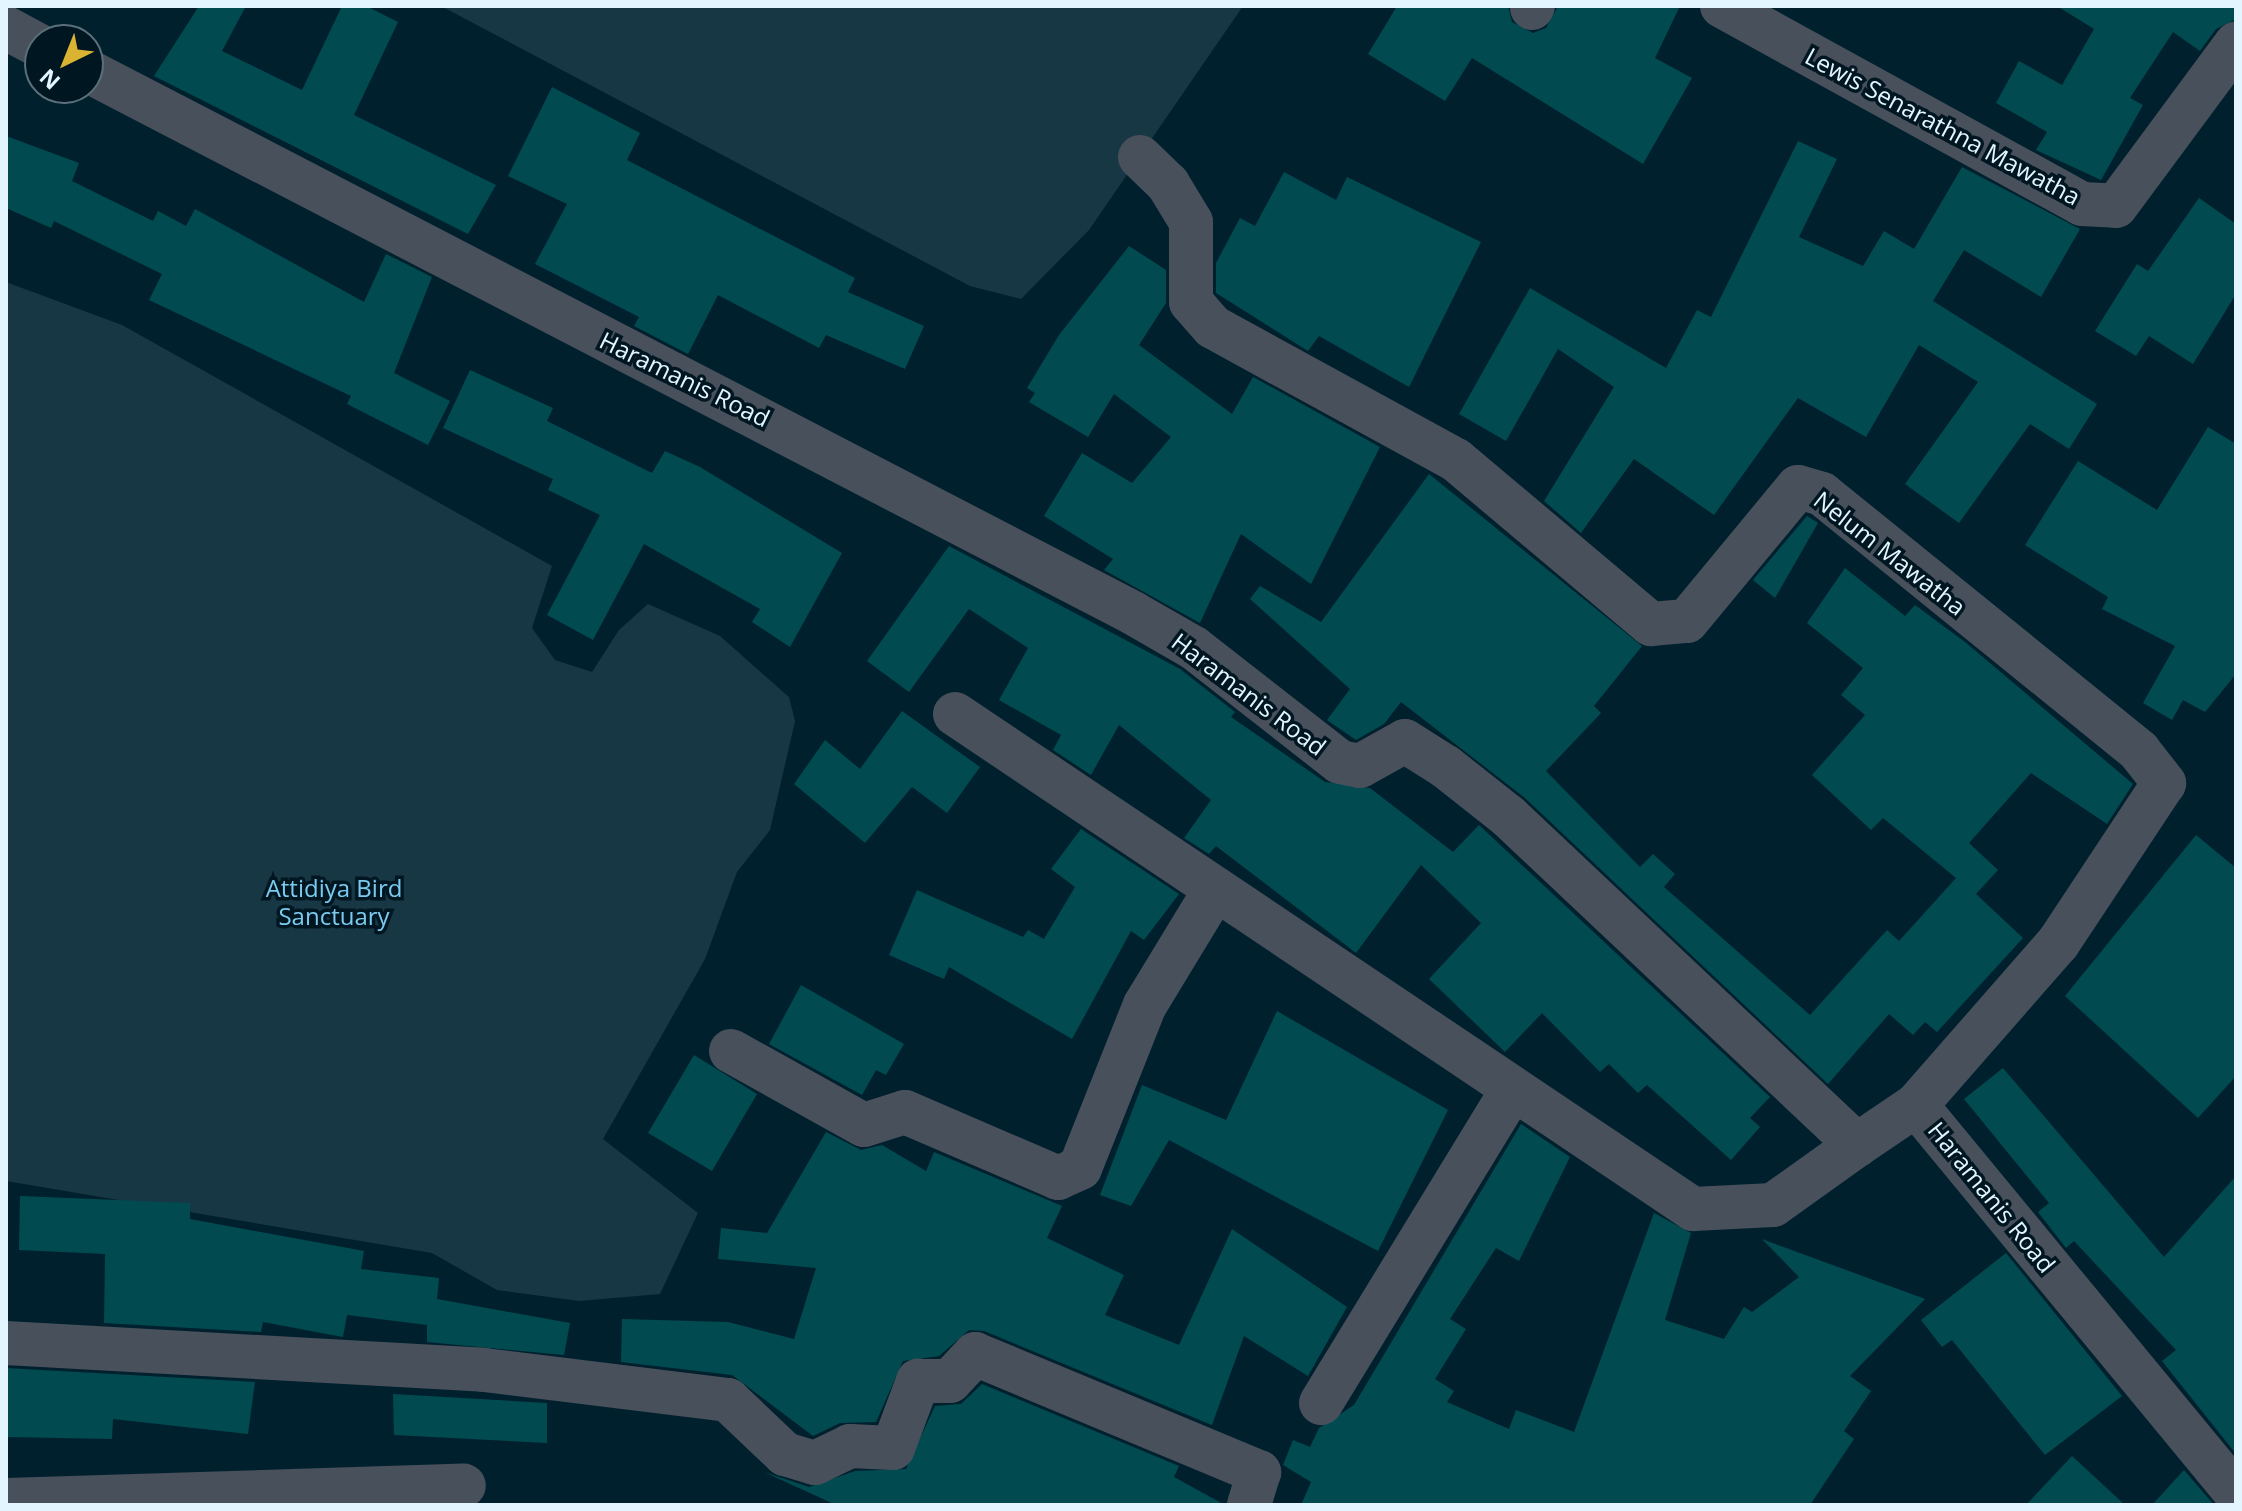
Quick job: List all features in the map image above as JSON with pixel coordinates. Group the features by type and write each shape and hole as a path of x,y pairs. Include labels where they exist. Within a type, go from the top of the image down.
{"street":[{"name":"Lewis Senarathna Mawatha","path":"1722,6 2082,204 2116,206 2236,44"},
{"path":"6,28 24,38"},
{"name":"Haramanis Road","path":"104,79 1133,613 1194,648 1340,762 1360,766 1405,741 1508,816 1857,1145 1916,1105 2236,1493"},
{"name":"Nelum Mawatha","path":"1140,157 1168,184 1191,222 1191,302 1213,327 1456,460 1651,624 1687,621 1798,487 1822,494 2139,751 2164,783 2156,796 2058,943 1916,1105"},
{"path":"955,714 1510,1093 1693,1209 1773,1205 1857,1145"},
{"path":"731,1051 864,1125 905,1112 1058,1178 1080,1168 1145,1005 1215,890"},
{"path":"1321,1403 1510,1093"},
{"path":"6,1343 484,1370 728,1400 785,1454 815,1463 850,1446 893,1448 918,1381 950,1381 975,1354 1259,1472 1249,1505"},
{"path":"6,1500 464,1486"}],"green space":[{"path":"441,6 1243,6 1089,230 1021,299 970,286"},
{"name":"Attidiya Bird Sanctuary","path":"6,282 122,325 552,566 532,628 555,660 592,672 619,630 648,604 720,636 789,697 795,721 770,830 737,872 705,959 603,1139 698,1213 660,1294 579,1301 497,1290 432,1253 6,1181"}],"building":[{"path":"199,6 246,6 222,51 302,90 342,6 366,6 398,22 354,115 496,185 468,234 154,76"},
{"path":"1397,6 1508,6 1512,22 1533,33 1546,28 1558,6 1680,6 1655,58 1692,78 1643,164 1472,58 1445,101 1368,54"},
{"path":"2057,6 2236,6 2236,19 2216,29 2200,51 2173,32 2130,98 2143,105 2101,180 2036,150 2047,132 1996,103 2019,61 2062,85 2094,29"},
{"path":"552,87 640,133 627,160 855,278 848,292 924,326 905,369 826,335 819,348 718,295 688,354 634,326 639,317 535,264 567,204 508,176"},
{"path":"6,136 79,163 72,181 153,221 158,211 186,226 195,209 364,302 386,254 432,277 394,373 450,401 428,445 347,404 351,396 149,300 162,274 54,221 51,228 6,208"},
{"path":"1798,141 1837,159 1799,237 1863,266 1884,231 1914,249 1962,167 2080,229 2041,297 1964,250 1933,301 2097,404 2069,449 2030,424 1959,523 1905,484 1978,382 1919,345 1866,437 1798,398 1714,515 1634,459 1581,533 1544,501 1614,387 1558,349 1506,441 1459,414 1530,288 1666,368 1697,310 1711,317"},
{"path":"1284,172 1336,200 1347,177 1481,242 1409,387 1319,336 1308,351 1216,293 1216,263 1240,218 1255,226"},
{"path":"2199,198 2236,224 2236,294 2193,364 2149,336 2136,356 2095,331 2137,264 2148,271"},
{"path":"1129,246 1166,270 1166,303 1139,345 1232,414 1253,377 1380,447 1311,584 1241,534 1200,623 1104,570 1113,559 1044,516 1082,453 1132,483 1171,437 1114,394 1088,437 1029,402 1035,393 1027,388 1059,335"},
{"path":"470,370 553,408 547,421 652,473 665,451 700,467 842,553 790,647 752,622 760,609 644,544 593,640 547,615 600,515 548,490 553,479 443,428"},
{"path":"2208,427 2236,444 2236,674 2205,712 2183,700 2172,720 2143,703 2175,646 2102,609 2108,597 2025,545 2078,461 2157,510"},
{"path":"1429,474 1642,646 1594,706 1601,713 1546,771 1640,867 1653,854 1675,874 1664,887 1810,1015 1887,930 1899,941 1956,878 1883,818 1871,830 1812,775 1865,715 1841,695 1863,668 1807,623 1845,568 1905,616 1915,605 1965,642 2133,784 2107,824 2031,773 1969,843 1998,870 1976,894 2023,938 1937,1032 1925,1022 1913,1035 1889,1014 1828,1084 1525,798 1401,702 1384,724 1356,740 1327,720 1350,689 1250,599 1260,586 1321,622"},
{"path":"1807,516 1818,523 1775,598 1753,580"},
{"path":"949,546 1180,669 1235,712 1231,717 1325,782 1370,788 1453,852 1479,825 1770,1097 1750,1118 1760,1127 1731,1160 1647,1085 1638,1093 1609,1064 1600,1072 1542,1013 1505,1052 1429,979 1481,923 1421,865 1356,953 1216,846 1209,854 1184,838 1211,800 1119,725 1091,775 1053,750 1061,735 999,700 1028,648 969,609 909,692 867,661"},
{"path":"902,711 980,767 947,813 912,787 865,843 794,784 825,740 860,769"},
{"path":"1081,829 1179,894 1144,940 1131,931 1072,1039 949,967 944,979 889,955 917,890 1023,937 1028,930 1044,939 1075,887 1051,869"},
{"path":"2196,835 2236,868 2236,1076 2198,1118 2065,996"},
{"path":"801,985 904,1044 886,1075 876,1070 862,1095 769,1044"},
{"path":"1277,1011 1448,1110 1378,1251 1169,1140 1131,1206 1100,1195 1142,1085 1226,1120"},
{"path":"694,1055 757,1094 712,1171 648,1133"},
{"path":"2003,1068 2164,1257 2236,1176 2236,1454 2162,1361 2176,1350 2074,1241 2066,1248 2038,1212 2049,1203 1964,1099"},
{"path":"1521,1124 1570,1157 1519,1261 1496,1248 1450,1319 1466,1329 1435,1379 1454,1391 1447,1402 1509,1429 1516,1410 1574,1432 1654,1213 1691,1233 1665,1320 1724,1339 1744,1307 1752,1312 1799,1277 1762,1239 1925,1299 1850,1376 1871,1391 1844,1431 1854,1439 1810,1505 1301,1505 1311,1482 1283,1465 1293,1440 1310,1447 1319,1428 1354,1405"},
{"path":"826,1132 861,1150 882,1145 926,1171 934,1152 1062,1206 1047,1238 1124,1275 1105,1315 1179,1345 1232,1229 1347,1307 1308,1376 1244,1336 1212,1425 984,1331 969,1330 939,1356 903,1361 876,1422 840,1423 813,1436 732,1375 621,1362 622,1319 728,1322 794,1339 816,1268 718,1259 721,1228 767,1233"},
{"path":"20,1196 190,1203 190,1219 364,1251 361,1269 439,1278 437,1299 570,1323 564,1355 427,1342 427,1325 347,1315 343,1337 263,1322 261,1332 104,1323 105,1254 19,1250"},
{"path":"2006,1253 2122,1396 2045,1455 1952,1340 1942,1347 1921,1320"},
{"path":"6,1368 255,1382 248,1434 113,1419 112,1439 6,1437"},
{"path":"982,1384 1179,1466 1174,1477 1225,1505 836,1505 764,1472 809,1487 855,1471 906,1469 935,1406 961,1404"},
{"path":"393,1394 547,1403 547,1443 394,1435"},
{"path":"2072,1456 2125,1505 2026,1505"},
{"path":"2184,1470 2214,1505 2152,1505"}]}
